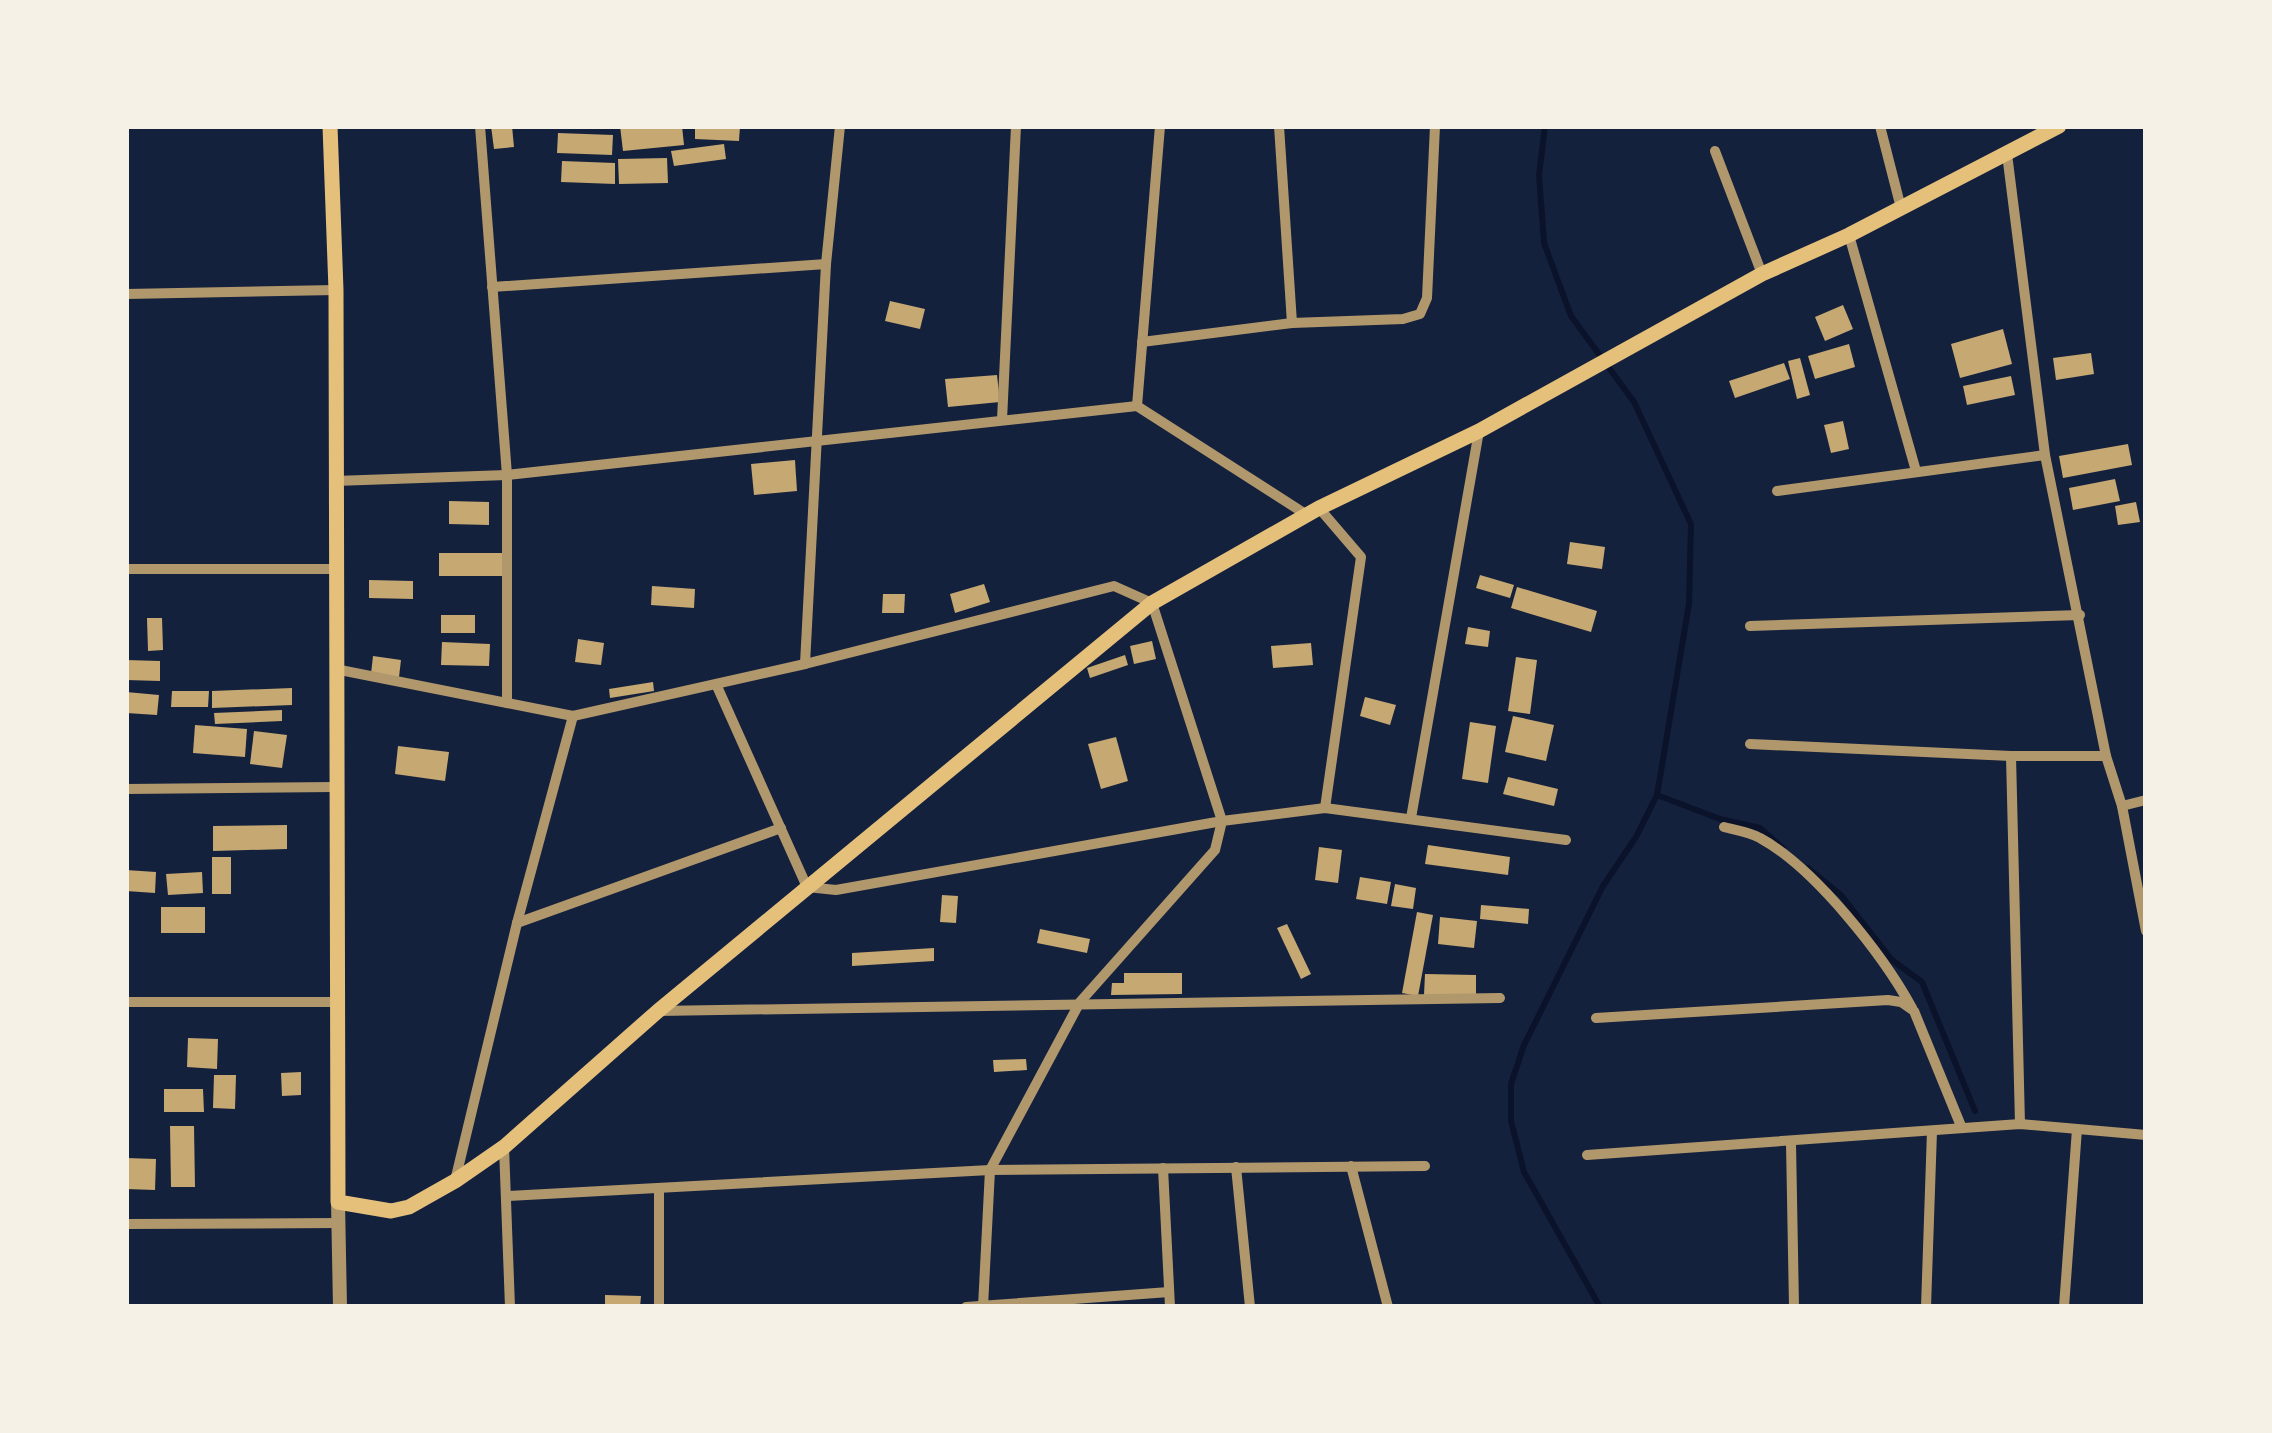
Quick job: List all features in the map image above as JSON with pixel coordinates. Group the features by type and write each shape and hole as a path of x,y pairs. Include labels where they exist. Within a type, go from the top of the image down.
{"main road":[{"path":"330,126 336,290 338,1202 391,1211 432,1195 504,1147 658,1011 1152,603 1313,512 1570,382 1762,274 1849,235 2059,126"}],"street":[{"path":"480,126 507,475 508,703"},
{"path":"805,664 826,264 840,126"},
{"path":"1002,420 1016,126"},
{"path":"1137,406 1160,126"},
{"path":"1279,126 1292,322"},
{"path":"1142,342 1292,322 1403,320 1420,314 1427,298 1435,126"},
{"path":"1880,126 1901,208"},
{"path":"1715,151 1762,274"},
{"path":"2007,154 2045,455 2105,756 2122,806 2146,932"},
{"path":"1849,235 1916,471"},
{"path":"493,287 826,264"},
{"path":"126,294 336,290"},
{"path":"335,481 507,475 1137,406 1313,512 1361,557 1325,808"},
{"path":"1411,818 1479,431"},
{"path":"1778,491 2045,455"},
{"path":"126,569 335,569"},
{"path":"334,669 573,716 805,664 1114,586 1152,603 1222,821 1215,850 1080,1002 990,1170 983,1307"},
{"path":"1750,626 2080,615"},
{"path":"716,684 807,887 836,890 1222,821 1325,808 1566,840"},
{"path":"455,1181 517,922 573,716"},
{"path":"1750,744 2105,756"},
{"path":"2011,756 2020,1124"},
{"path":"126,789 334,787"},
{"path":"2122,806 2146,800"},
{"path":"1724,826 1760,837 1835,904 1891,970 1914,1011 1961,1126"},
{"path":"517,922 781,828"},
{"path":"658,1011 1500,998"},
{"path":"1596,1018 1888,1000 1914,1011"},
{"path":"126,1002 335,1002"},
{"path":"1586,1155 1792,1143 1961,1126 2020,1124 2146,1135"},
{"path":"2065,1307 2077,1129"},
{"path":"1925,1307 1932,1131"},
{"path":"1792,1143 1794,1307"},
{"path":"504,1147 510,1307"},
{"path":"1351,1166 1388,1307"},
{"path":"508,1196 990,1170 1425,1166"},
{"path":"1236,1167 1250,1307"},
{"path":"1163,1168 1170,1307"},
{"path":"659,1188 659,1307"},
{"path":"338,1202 340,1307"},
{"path":"126,1224 338,1223"},
{"path":"966,1307 1169,1292"}],"building":[{"path":"491,126 512,126 514,147 494,149"},
{"path":"620,126 682,126 684,145 623,151"},
{"path":"695,126 740,126 739,141 695,139"},
{"path":"558,133 613,135 612,155 557,153"},
{"path":"724,144 726,159 674,166 671,151"},
{"path":"667,158 668,183 619,184 618,159"},
{"path":"562,161 615,163 615,184 561,182"},
{"path":"890,301 925,309 920,329 885,321"},
{"path":"1843,305 1853,329 1825,341 1815,317"},
{"path":"2003,329 2012,364 1960,378 1951,344"},
{"path":"1849,344 1855,367 1815,379 1808,356"},
{"path":"2091,353 2094,374 2056,380 2053,358"},
{"path":"1800,358 1810,395 1797,399 1788,361"},
{"path":"1784,363 1790,379 1735,398 1729,381"},
{"path":"997,375 1000,402 948,407 945,379"},
{"path":"2011,376 2015,395 1967,405 1963,386"},
{"path":"1843,421 1849,449 1831,453 1824,425"},
{"path":"2128,444 2132,465 2063,478 2059,456"},
{"path":"795,460 797,491 754,495 751,464"},
{"path":"2115,479 2120,501 2073,510 2069,488"},
{"path":"449,501 489,502 489,525 449,524"},
{"path":"2136,502 2140,522 2118,525 2115,506"},
{"path":"1570,542 1605,547 1602,569 1567,564"},
{"path":"439,553 504,553 504,576 439,576"},
{"path":"1480,575 1514,585 1510,598 1476,588"},
{"path":"369,580 413,581 413,599 369,598"},
{"path":"984,584 990,602 955,613 950,594"},
{"path":"652,586 695,589 694,608 651,605"},
{"path":"1517,587 1597,611 1591,632 1511,608"},
{"path":"883,594 905,594 904,613 882,613"},
{"path":"441,615 475,615 475,633 441,633"},
{"path":"147,618 162,618 163,650 148,651"},
{"path":"1468,627 1490,631 1488,647 1465,644"},
{"path":"578,639 604,643 601,665 575,662"},
{"path":"1152,641 1156,659 1134,664 1130,646"},
{"path":"442,642 490,644 489,666 441,665"},
{"path":"1311,643 1313,665 1273,668 1271,646"},
{"path":"1125,655 1128,665 1090,678 1087,668"},
{"path":"373,656 401,660 399,677 371,674"},
{"path":"1516,657 1537,660 1530,714 1508,711"},
{"path":"126,660 160,661 160,681 126,680"},
{"path":"653,682 654,691 610,698 609,689"},
{"path":"292,688 292,705 212,708 212,691"},
{"path":"172,691 209,691 208,707 171,707"},
{"path":"126,692 159,695 157,715 126,713"},
{"path":"1365,697 1396,705 1390,725 1360,716"},
{"path":"282,710 282,721 215,724 214,713"},
{"path":"1513,716 1554,725 1546,761 1505,752"},
{"path":"1470,722 1496,726 1488,783 1462,779"},
{"path":"195,725 247,729 245,757 193,753"},
{"path":"254,731 287,735 282,768 250,764"},
{"path":"1116,737 1128,781 1101,789 1088,744"},
{"path":"398,746 449,752 445,781 395,774"},
{"path":"1508,777 1558,789 1554,806 1503,794"},
{"path":"287,825 287,849 213,851 213,826"},
{"path":"1428,845 1510,857 1508,875 1425,864"},
{"path":"1319,847 1342,850 1338,883 1315,880"},
{"path":"212,857 231,857 231,894 212,894"},
{"path":"126,870 156,872 155,893 126,891"},
{"path":"202,872 203,893 168,895 166,874"},
{"path":"1360,877 1391,882 1387,904 1356,899"},
{"path":"1395,884 1416,888 1413,909 1391,906"},
{"path":"942,895 958,896 956,923 940,922"},
{"path":"1481,905 1529,909 1528,924 1480,919"},
{"path":"161,907 205,907 205,933 161,933"},
{"path":"1417,912 1433,915 1418,996 1402,993"},
{"path":"1440,917 1477,921 1474,948 1438,944"},
{"path":"1287,924 1311,974 1301,979 1277,928"},
{"path":"1040,929 1090,939 1087,953 1037,943"},
{"path":"934,948 934,961 852,966 852,953"},
{"path":"1124,973 1182,973 1182,994 1111,995 1112,983 1124,983"},
{"path":"1425,974 1476,975 1476,997 1424,995"},
{"path":"188,1038 218,1039 217,1069 187,1067"},
{"path":"1026,1059 1027,1070 994,1072 993,1060"},
{"path":"301,1072 301,1095 282,1096 281,1073"},
{"path":"214,1075 236,1075 235,1109 213,1108"},
{"path":"164,1089 203,1089 204,1112 164,1112"},
{"path":"170,1126 194,1126 195,1187 171,1187"},
{"path":"126,1158 156,1159 155,1190 126,1189"},
{"path":"605,1295 641,1296 640,1307 605,1307"}],"waterway":[{"path":"1545,126 1539,175 1544,243 1571,316 1634,402 1691,524 1689,604 1657,795 1603,886 1524,1045 1511,1084 1511,1121 1524,1172 1600,1307"},
{"path":"1657,795 1720,819 1760,828 1783,848"},
{"path":"1808,868 1841,895 1892,960 1922,982 1975,1111"}]}
